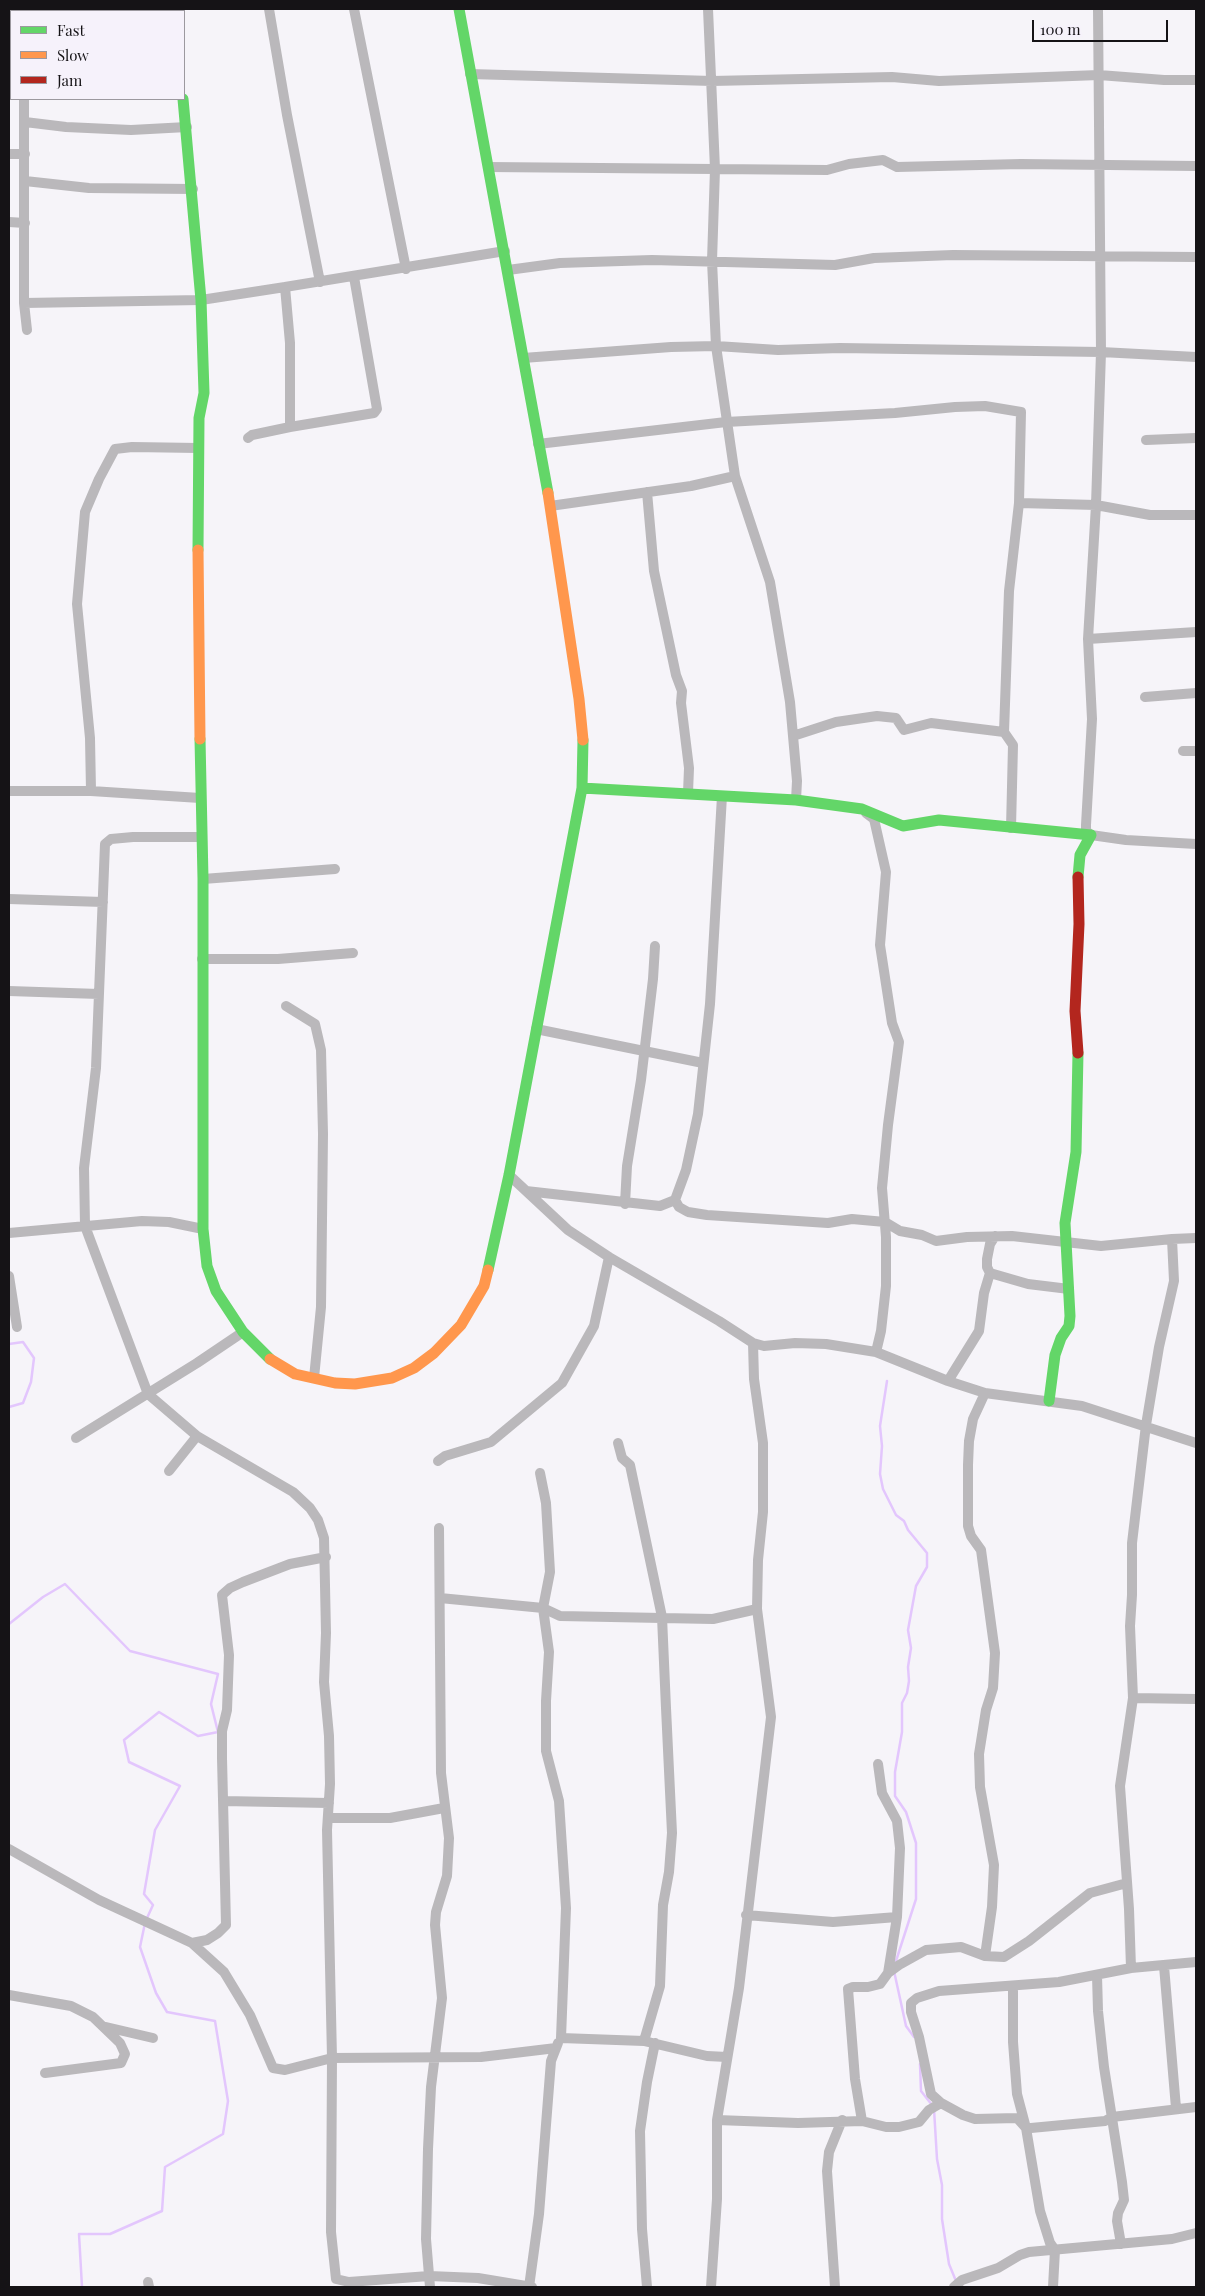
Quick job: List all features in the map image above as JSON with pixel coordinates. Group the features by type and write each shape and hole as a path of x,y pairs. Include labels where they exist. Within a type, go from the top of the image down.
{"street":[{"path":"269,9 286,115 320,282"},
{"path":"354,9 406,269"},
{"path":"183,100 193,190 201,300 204,393 198,448 200,798 203,879 203,1229 207,1266 213,1283 243,1332 270,1359 295,1374 335,1383 355,1384 392,1378 414,1368 434,1354 450,1338 468,1314 484,1286 509,1175 582,788 583,742 579,699 550,506 459,9"},
{"path":"708,9 715,169 712,261 716,346 735,476 770,582 790,702 797,781 796,800"},
{"path":"1091,835 1086,831 1092,719 1088,640 1096,505 1102,255 1098,9"},
{"path":"470,74 712,81 892,77 939,81 1099,75 1164,80 1196,80"},
{"path":"24,100 26,122 24,303 27,330"},
{"path":"26,122 66,127 131,130 187,126"},
{"path":"9,154 25,154"},
{"path":"488,166 827,170 849,164 883,160 897,167 956,164 1196,166"},
{"path":"25,181 88,188 193,190"},
{"path":"9,222 25,223"},
{"path":"24,303 201,300 406,269 504,251"},
{"path":"508,270 560,262 652,260 835,265 874,258 954,255 1196,257"},
{"path":"248,438 252,435 290,427 374,413 377,409 354,276"},
{"path":"285,287 290,343 290,427"},
{"path":"523,358 671,347 716,346 778,350 840,348 1101,352 1196,357"},
{"path":"538,444 726,422 985,406 1021,412 1019,503 1009,591 1004,732 1013,745 1010,828"},
{"path":"1146,440 1196,438"},
{"path":"91,791 90,738 77,604 85,512 99,479 116,449 132,447 198,448"},
{"path":"550,506 691,486 735,476"},
{"path":"647,492 654,571 676,674 682,691 681,703 689,768 688,794"},
{"path":"1019,503 1096,505 1150,515 1196,515"},
{"path":"1088,640 1196,632"},
{"path":"1145,697 1196,693"},
{"path":"793,736 836,722 877,716 896,718 904,730 930,723 1004,732"},
{"path":"1183,751 1196,751"},
{"path":"582,788 796,800 862,809 902,826 939,820 1126,840 1196,844"},
{"path":"9,790 91,791 200,798"},
{"path":"526,1191 625,1204 660,1206 675,1200 686,1170 698,1114 710,1004 722,796"},
{"path":"862,809 874,819 886,872 880,945 892,1023 899,1042 882,1188 886,1222 886,1286 881,1331 876,1352"},
{"path":"1049,1401 1055,1355 1061,1338 1069,1326 1066,1223 1076,1152 1078,1048 1075,1011 1079,924 1078,874 1080,856 1091,835"},
{"path":"202,837 111,839 105,844 103,850 103,902 96,1068 84,1168 85,1226 148,1394 197,1436 293,1492 310,1508 318,1520 324,1538 326,1557 324,1682 329,1736 328,1818 332,2058 331,2232 337,2283 429,2276 478,2278 531,2287 539,2214 551,2062 561,2038 566,1908 559,1801 546,1751 546,1701 549,1652 543,1608 550,1572 546,1503 540,1473"},
{"path":"203,879 335,869"},
{"path":"9,899 103,902"},
{"path":"625,1204 627,1166 652,988 655,946"},
{"path":"202,959 278,959 353,953"},
{"path":"9,991 99,994"},
{"path":"286,1006 315,1024 321,1050 323,1134 322,1307 314,1378"},
{"path":"536,1029 703,1063"},
{"path":"509,1175 568,1230 609,1257 753,1343 764,1346 795,1343 826,1344 876,1352 948,1381 985,1393 1082,1406 1146,1425 1196,1443"},
{"path":"675,1200 679,1207 688,1212 707,1216 828,1223 852,1219 886,1222 900,1231 922,1235 936,1241 996,1236 1046,1238 1089,1245 1114,1245 1196,1238"},
{"path":"9,1233 142,1221 169,1222 203,1229"},
{"path":"948,1381 980,1331 984,1293 990,1273 987,1267 987,1259 990,1244 996,1236"},
{"path":"1131,1968 1120,1786 1133,1698 1130,1636 1132,1543 1146,1425 1159,1347 1174,1281 1172,1239"},
{"path":"438,1461 445,1456 491,1442 562,1383 594,1326 609,1257"},
{"path":"990,1273 1028,1284 1069,1288"},
{"path":"9,1276 17,1327"},
{"path":"76,1438 243,1332"},
{"path":"710,2287 717,2199 717,2120 739,1988 746,1915 771,1718 757,1609 763,1481 762,1443 754,1379 753,1343"},
{"path":"985,1393 973,1419 969,1441 968,1465 968,1526 971,1536 981,1550 995,1653 993,1688 986,1710 979,1754 980,1787 994,1865 992,1907 985,1956"},
{"path":"170,1471 197,1436"},
{"path":"618,1443 622,1458 630,1465 662,1618 672,1833 669,1872 663,1905 660,1986 644,2041"},
{"path":"430,2287 426,2239 428,2149 434,2057 439,2038 442,1998 435,1925 436,1912 447,1876 449,1853 449,1838 444,1808 440,1735 439,1528"},
{"path":"192,1943 207,1940 226,1925 222,1731 227,1710 230,1655 222,1595 230,1588 242,1582 290,1564 326,1557"},
{"path":"440,1598 543,1608 560,1616 713,1618 757,1609"},
{"path":"1133,1698 1196,1699"},
{"path":"878,1764 882,1793 894,1816 900,1848 897,1917 888,1973"},
{"path":"223,1801 329,1802"},
{"path":"328,1818 390,1818 444,1808"},
{"path":"9,1849 98,1900 125,1913 139,1916 192,1943 224,1972 250,2015 273,2068 285,2070 332,2058 481,2057 556,2048"},
{"path":"862,2121 848,1989 853,1986 868,1987 880,1984 888,1973 926,1950 961,1948 985,1956 1004,1956 1090,1893 1127,1883"},
{"path":"746,1915 832,1922 897,1917"},
{"path":"1026,2128 1017,2118 975,2119 963,2115 941,2103 931,2094 922,2050 910,2012 911,2003 917,1998 939,1991 1059,1982 1131,1968 1196,1962"},
{"path":"1164,1966 1176,2108"},
{"path":"1097,1975 1098,2011 1112,2117 1117,2136 1124,2200 1118,2213 1121,2244"},
{"path":"1013,1986 1013,2042 1017,2094 1026,2128 1040,2211 1050,2242 1055,2250 1053,2287"},
{"path":"9,1995 71,2006 93,2017 105,2026 120,2043 125,2054 120,2063 45,2073"},
{"path":"105,2026 153,2038"},
{"path":"561,2038 644,2041 707,2056 727,2057"},
{"path":"647,2287 642,2228 640,2131 655,2043"},
{"path":"717,2120 788,2123 842,2120 862,2121 886,2127 919,2122 929,2110 941,2103"},
{"path":"1026,2128 1073,2125 1105,2121 1112,2117 1196,2107"},
{"path":"835,2287 827,2171 829,2152 842,2120"},
{"path":"954,2287 962,2280 998,2268 1020,2255 1172,2239 1196,2233"}],"waterway":[{"path":"9,1344 23,1342 34,1358 31,1382 23,1403 9,1407"},
{"path":"887,1381 880,1426 882,1446 880,1474 883,1489 896,1515 904,1521 908,1530 927,1553 927,1567 916,1586 908,1630 911,1648 908,1667 909,1681 907,1693 902,1703 902,1732 895,1772 895,1796 906,1812 916,1843 916,1899 895,1964"},
{"path":"9,1624 43,1597 65,1584 130,1651 218,1674 211,1704 218,1732 198,1736 159,1712 124,1740 129,1762 180,1786 155,1830 144,1894 153,1905 147,1918"},
{"path":"82,2287 79,2234 110,2234 162,2211 165,2167 223,2134 228,2101 215,2021 167,2012 156,1993 140,1947 145,1923"},
{"path":"894,1971 906,2026 914,2037"},
{"path":"920,2064 921,2091 932,2105"},
{"path":"934,2109 937,2159 942,2185 942,2219 949,2264 956,2281"}],"traffic: fast":[{"path":"459,9 548,493"},
{"path":"183,100 201,300 204,393 199,418 198,550"},
{"path":"200,739 203,879 203,1229 207,1266 216,1291 243,1332 270,1359"},
{"path":"488,1270 509,1175 582,788 583,740"},
{"path":"582,788 796,800 862,809 903,826 939,820 1091,835 1080,855 1078,877"},
{"path":"1049,1401 1055,1355 1061,1338 1069,1326 1070,1316 1065,1223 1076,1152 1078,1053"}],"traffic: slow":[{"path":"548,493 579,699 583,740"},
{"path":"198,550 200,739"},
{"path":"270,1359 295,1374 335,1383 355,1384 392,1378 414,1368 434,1353 461,1325 484,1286 488,1270"}],"traffic: jam":[{"path":"1078,877 1079,924 1075,1011 1078,1053"}]}
